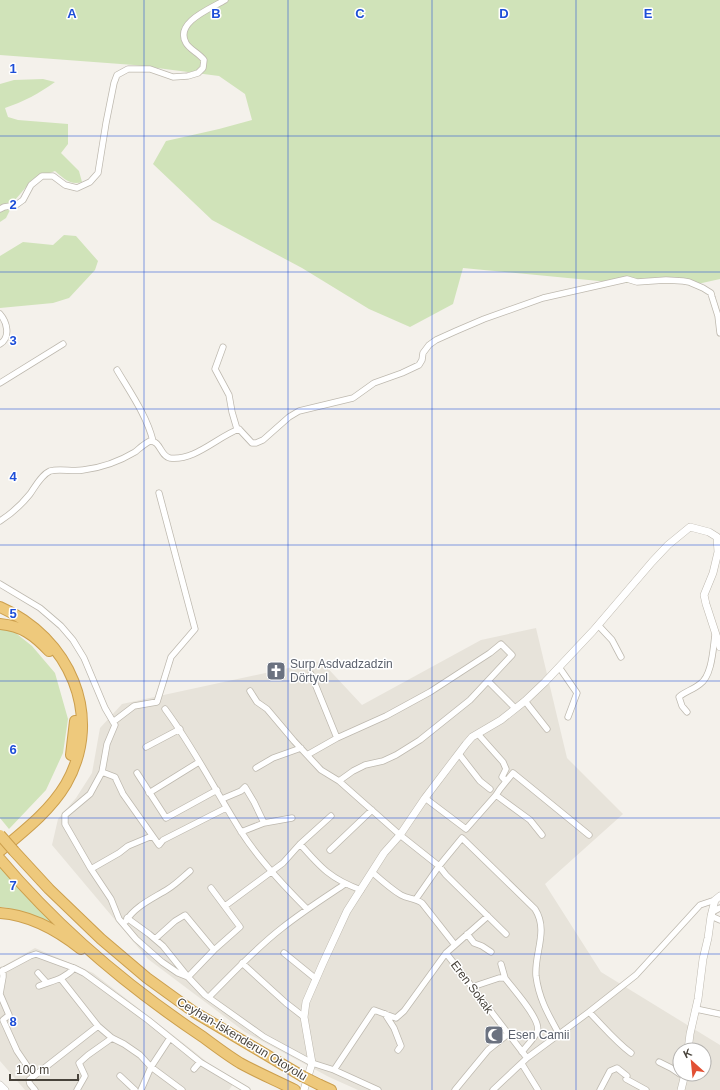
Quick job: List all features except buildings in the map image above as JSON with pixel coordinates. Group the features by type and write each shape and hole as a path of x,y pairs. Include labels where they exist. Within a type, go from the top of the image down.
{"highway":[{"path":"0,607 24,620 44,636 57,650 68,667 79,701 81,740 76,760 66,783 51,804 33,823 0,851"},
{"path":"0,624 22,628 40,642 52,655 62,670 68,685 75,720 70,758 61,780 47,800 0,842"},
{"name":"Ceyhan-İskenderun Otoyolu","path":"0,835 49,889 96,934 147,978 194,1012 302,1076 331,1090"},
{"name":"Ceyhan-İskenderun Otoyolu","path":"1,861 37,900 90,951 137,991 184,1025 241,1063 295,1090"},
{"path":"0,913 9,913 28,918 63,935 136,993 184,1025"}],"street":[{"path":"0,210 4,207 16,205 23,200 31,185 42,176 53,176 66,185 77,188 90,182 98,173 106,123 117,75 128,69 150,69 173,77 188,76 198,72 203,68 204,60 200,54 189,47 185,42 184,34 186,26 194,17 225,0"},
{"path":"223,347 215,369 229,395 237,429 239,429 252,443 259,442 269,435 289,416 299,411 353,398 374,383 419,365 422,360 423,353 428,345 452,332 538,300 603,284 627,279 637,282 666,280 690,282 710,293 715,304 720,333"},
{"path":"0,314 5,320 7,333 3,342 0,344"},
{"path":"0,382 63,344"},
{"path":"117,370 151,431 153,441 166,456 170,458 195,453 239,429"},
{"path":"0,521 7,517 29,495 42,478 50,472 64,470 79,471 93,468 126,457 150,441 153,441"},
{"path":"113,722 134,706 157,702 171,657 195,629 159,493"},
{"path":"304,1090 312,1064 304,1017 306,1002 347,911 384,852 400,835 425,798 472,737 502,720 525,701 598,625 668,545 690,527 709,532 717,536 718,552 713,573 704,595 715,635 720,647"},
{"path":"0,584 40,608 61,626 73,640 84,658 105,708 115,725 107,744 102,772 90,794 65,815 65,824 91,869 111,898 119,919 136,939 162,962 178,973 188,977"},
{"path":"598,625 612,640 621,657"},
{"path":"687,712 682,706 679,697 684,692 702,683 706,678 711,662 715,635"},
{"path":"308,755 336,738 386,716 430,692 490,653 501,644 512,655 470,700 420,740 396,756 383,762 365,765 339,781"},
{"path":"559,667 577,693 568,717"},
{"path":"311,674 336,738"},
{"path":"488,681 515,708"},
{"path":"250,691 257,702 267,709 321,770 339,781 400,835 439,866 446,876 506,934"},
{"path":"525,701 547,729"},
{"path":"164,709 180,729 217,790 226,808 255,853 307,909"},
{"path":"146,747 180,729"},
{"path":"478,734 503,762 506,769 502,776 506,781"},
{"path":"256,768 273,758 301,748"},
{"path":"459,754 480,781 490,789"},
{"path":"149,793 199,762"},
{"path":"102,772 114,777 123,794 159,845 163,840 226,808"},
{"path":"137,773 166,818 217,790"},
{"path":"425,798 466,829 513,773 589,835"},
{"path":"222,799 241,791 244,787 254,802 264,823"},
{"path":"496,795 530,820 542,835"},
{"path":"330,850 372,810"},
{"path":"224,906 283,863 300,844 331,816"},
{"path":"241,832 264,823 292,818"},
{"path":"91,869 119,854 128,846 152,836"},
{"path":"416,899 439,866 462,838 535,909 540,916 542,925 536,975 543,1004 559,1034"},
{"path":"300,844 322,869 345,884 361,890"},
{"path":"124,924 127,918 137,908 169,888 190,872"},
{"path":"372,872 401,894 416,899 422,903 455,945"},
{"path":"209,997 242,964 282,928 307,909 345,884"},
{"path":"188,977 214,950 240,927 211,888"},
{"path":"689,1042 712,914 718,898"},
{"path":"493,1090 527,1058 636,975 700,904 718,898"},
{"path":"712,914 720,908"},
{"path":"712,914 720,920"},
{"path":"155,939 175,921 185,916 214,950"},
{"path":"334,1070 374,1010 396,1018 404,1011 446,953 488,916"},
{"path":"127,918 163,946 205,995 264,1037 312,1064 334,1070 378,1090"},
{"path":"467,934 474,943 491,952"},
{"path":"284,953 316,979"},
{"name":"Eren Sokak","path":"446,953 527,1058"},
{"path":"34,1076 17,1051 3,1020 9,1015 0,994 3,977 1,971 36,954 84,973 148,1020 200,1062 247,1090"},
{"path":"242,964 304,1017"},
{"path":"502,964 505,978 534,1016 538,1026 537,1032 522,1052"},
{"path":"39,986 60,979 69,974 74,968"},
{"path":"38,973 47,983"},
{"path":"472,987 499,978 505,978"},
{"path":"60,979 98,1026 112,1038 140,1055 151,1066 182,1090"},
{"path":"696,1009 720,1014"},
{"path":"589,1012 620,1044 631,1052"},
{"path":"385,1014 394,1028 401,1046 398,1050"},
{"path":"35,1090 30,1084 29,1080 98,1026"},
{"path":"455,1090 488,1050 508,1034"},
{"path":"77,1090 85,1076 79,1063 112,1038"},
{"path":"140,1090 151,1066 170,1038"},
{"path":"194,1069 200,1062"},
{"path":"659,1062 672,1069"},
{"path":"522,1064 538,1090"},
{"path":"600,1090 610,1071 617,1068 627,1076 626,1079 646,1090"},
{"path":"120,1076 135,1090"},
{"path":"0,1085 5,1090"}],"shaded area":[{"path":"536,628 567,758 623,814 545,884 601,972 720,1045 720,1090 358,1090 329,1077 245,1032 148,959 52,845 58,819 76,798 92,773 100,728 122,704 321,661 362,705 481,640"},
{"path":"35,948 93,973 196,1053 233,1084 229,1090 25,1090 0,1061 0,968"}],"green space":[{"path":"0,0 720,0 720,279 702,283 620,283 463,268 453,304 410,327 369,309 302,268 212,220 153,164 166,141 252,120 245,94 219,76 134,65 0,55"},
{"path":"43,79 55,82 31,97 5,108 8,117 18,120 68,124 68,144 61,153 79,171 82,182 71,182 64,179 55,171 33,179 15,200 6,218 0,222 0,84 14,80"},
{"path":"64,235 76,236 98,261 95,270 69,298 53,303 0,308 0,256 23,242 53,245"},
{"path":"0,629 12,630 32,646 55,673 68,719 63,753 46,790 9,829 0,818"},
{"path":"0,866 57,925 9,908 0,907"}],"place":[{"name":"Surp Asdvadzadzin Dörtyol","path":"276,671"},
{"name":"Esen Camii","path":"494,1035"}]}
